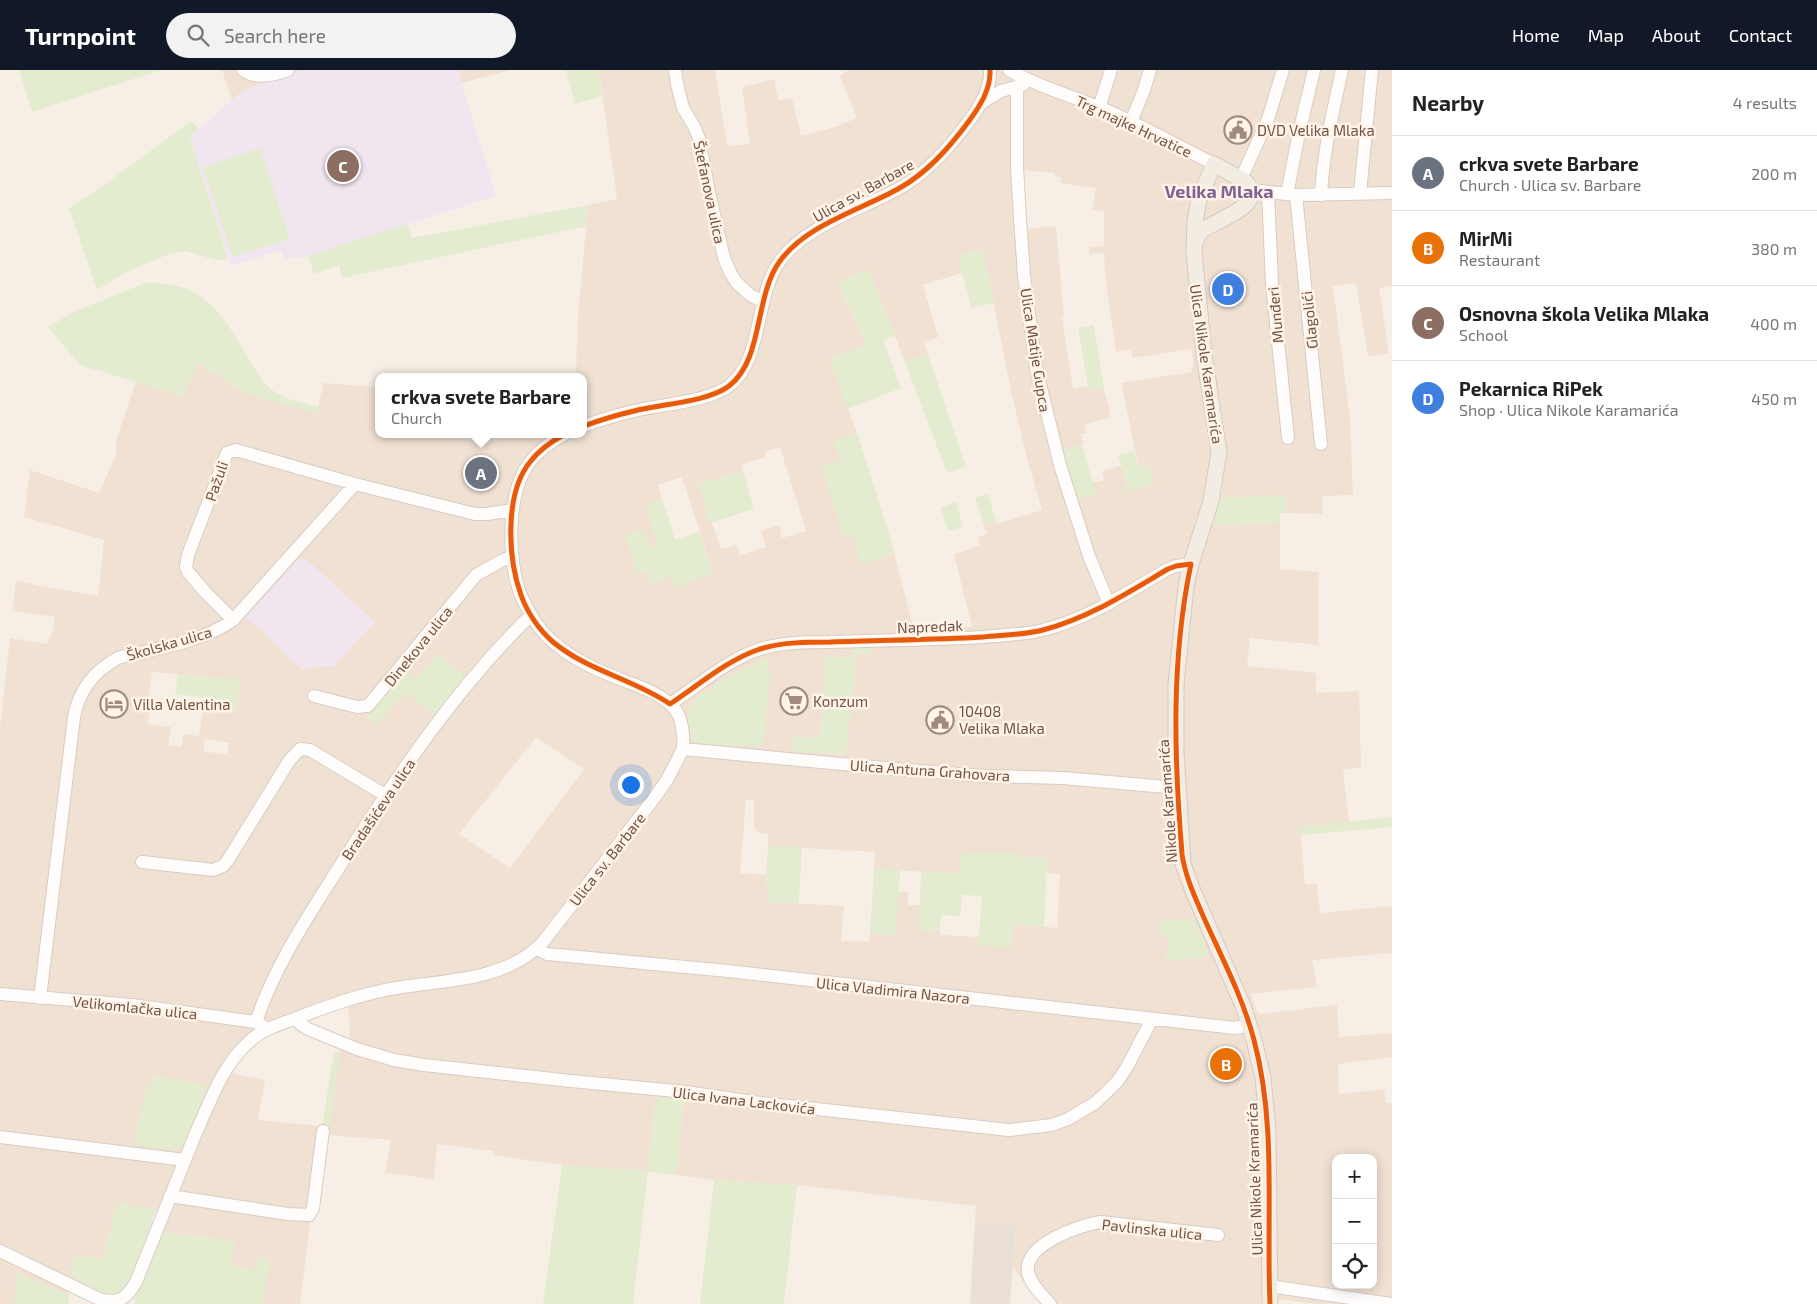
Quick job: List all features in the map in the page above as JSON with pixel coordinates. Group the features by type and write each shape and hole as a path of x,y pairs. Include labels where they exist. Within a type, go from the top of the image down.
{"main road":[{"name":"Trg majke Hrvatice","path":"1214,164 1248,184 1251,191"},
{"name":"Ulica Nikole Karamarića","path":"1191,564 1212,501 1219,452 1199,313 1195,243 1199,199 1214,164"},
{"path":"1195,243 1204,229 1242,208 1249,199 1251,191"},
{"name":"Nikole Karamarića","path":"1191,564 1186,586 1176,684 1175,728 1182,854 1187,877 1250,1025"},
{"name":"Ulica Nikole Kramarića","path":"1250,1025 1263,1078 1268,1130 1270,1304"}],"street":[{"path":"245,71 262,76 288,70"},
{"name":"Štefanova ulica","path":"675,70 682,103 699,139 710,197 731,274 743,290 763,302"},
{"name":"Ulica sv. Barbare","path":"587,425 635,410 703,397 728,387 745,366 752,349 763,302 773,272 788,251 804,238 831,221 899,188 921,174 957,138 981,104 990,82 990,70"},
{"name":"Trg majke Hrvatice","path":"1009,70 1036,84 1131,122 1214,164"},
{"path":"1099,108 1111,70"},
{"path":"1131,122 1150,70"},
{"path":"1241,179 1268,119 1283,70"},
{"name":"Glagolići","path":"1314,70 1298,133 1292,194 1321,444"},
{"path":"1321,195 1322,175 1329,132 1342,70"},
{"path":"1360,193 1362,155 1372,70"},
{"name":"Ulica sv. Barbare","path":"981,104 1001,91 1017,86 1036,84"},
{"name":"Ulica Matije Gupca","path":"1017,86 1017,167 1021,237 1036,368 1060,466 1089,556 1109,604"},
{"path":"1251,191 1321,195 1392,193"},
{"name":"Munđeri","path":"1268,192 1272,284 1288,438"},
{"path":"559,438 541,450 528,463 514,496 512,510 513,556 521,597 531,615 551,640 564,651 600,670 656,694 670,704 676,711 681,724 683,749"},
{"name":"Pažuli","path":"233,620 193,579 186,567 188,555 227,453 236,450 355,484"},
{"path":"355,484 475,514 512,510"},
{"name":"Školska ulica","path":"40,998 74,717 76,705 83,689 98,672 118,658 209,634 233,620 355,484"},
{"name":"Dinekova ulica","path":"314,696 357,707 368,706 476,575 513,556"},
{"name":"Napredak","path":"670,704 739,658 774,645 835,641 948,639 1023,634 1066,624 1109,604 1168,569 1191,564"},
{"name":"Bradašićeva ulica","path":"256,1022 267,989 282,962 312,910 385,795 465,688 531,615"},
{"path":"142,862 213,870 223,866 289,761 300,749 310,750 385,795"},
{"name":"Ulica sv. Barbare","path":"0,1251 99,1299 108,1302 120,1300 130,1292 136,1282 217,1086 224,1072 248,1042 266,1030 353,997 380,990 490,973 513,964 537,949 652,801 667,780 683,749"},
{"name":"Ulica Antuna Grahovara","path":"683,749 904,770 986,776 1063,778 1178,788"},
{"name":"Ulica Vladimira Nazora","path":"537,949 547,954 728,971 1235,1028 1250,1025"},
{"name":"Velikomlačka ulica","path":"0,994 132,1005 256,1022"},
{"name":"Ulica Ivana Lackovića","path":"296,1018 300,1024 308,1029 356,1049 394,1060 424,1065 571,1082 686,1092 753,1102 1009,1130 1052,1125 1068,1119 1095,1103 1117,1082 1128,1066 1152,1019"},
{"path":"256,1022 266,1030"},
{"path":"170,1196 288,1214 309,1215 313,1208 323,1131"},
{"path":"0,1137 185,1160"},
{"name":"Pavlinska ulica","path":"1050,1304 1031,1281 1028,1273 1031,1256 1048,1242 1087,1224 1102,1222 1218,1235"},
{"path":"1269,1286 1392,1304"}],"shaded area":[{"path":"222,70 305,70 253,86 241,92 232,100"},
{"path":"305,70 458,70 496,196 308,256 285,260 281,250 231,266 190,137 241,92 253,86"},
{"path":"458,70 510,70 462,83"},
{"path":"605,70 715,70 727,146 750,144 742,87 774,79 778,100 792,98 801,136 835,127 857,118 840,76 849,70 1392,70 1392,286 1379,288 1389,353 1368,357 1356,283 1333,286 1350,418 1353,495 1323,496 1322,514 1286,513 1285,495 1210,526 1280,522 1280,569 1319,572 1318,645 1250,638 1247,666 1316,673 1316,693 1359,691 1361,767 1343,770 1349,822 1300,827 1305,884 1317,884 1320,913 1392,906 1392,953 1312,960 1317,987 1251,994 1258,1014 1337,1005 1339,1037 1392,1033 1392,1057 1338,1064 1339,1094 1384,1089 1386,1103 1392,1103 1392,1304 1317,1304 1261,1297 1261,1304 1044,1304 1013,1269 1016,1224 975,1222 976,1206 797,1185 714,1180 676,1175 684,1099 656,1096 648,1172 562,1165 493,1155 493,1151 437,1144 434,1179 385,1173 391,1140 328,1135 340,1048 351,1051 348,1005 279,1020 222,1071 265,1080 258,1120 322,1126 300,1304 224,1304 235,1241 161,1232 167,1211 117,1204 103,1260 73,1256 68,1304 0,1304 0,727 10,638 48,644 55,617 12,611 16,581 98,596 104,540 24,517 30,470 99,493 116,455 116,441 136,381 183,396 197,363 247,393 317,413 323,383 375,387 375,438 587,438 587,373 576,373 578,316 588,205 617,199 599,72","holes":["1020,170 1055,173 1055,176 1061,177 1060,183 1096,188 1092,209 1104,211 1104,246 1089,247 1089,254 1104,253 1106,282 1116,352 1131,349 1132,358 1191,349 1194,367 1191,368 1192,372 1121,383 1139,468 1129,491 1121,466 1102,471 1104,480 1093,482 1096,494 1059,452 1084,444 1081,434 1086,433 1084,424 1111,418 1104,388 1089,391 1088,386 1073,389 1062,317 1064,316 1056,226 1025,229","983,250 1010,386 1027,458 1042,510 997,524 996,521 984,525 987,534 978,537 980,545 954,554 972,627 913,627 892,544 857,433 830,359 866,346 838,282 869,270 905,362 928,354 924,342 938,337 923,285 962,273 958,255","780,447 806,531 782,538 779,525 761,531 766,547 740,555 736,545 721,549 699,484 743,471 741,464 766,457 765,452","682,477 713,573 671,576 651,583 646,569 637,572 650,549 658,546 646,505 662,498 658,485","854,645 856,654 846,755 793,750 794,737 820,738 826,658 853,657","437,653 437,716 405,692 403,672 415,681","767,659 770,676 691,737 689,712 693,702 733,674","152,672 240,680 236,711 203,707 199,736 183,734 182,747 168,745 171,727 148,724 151,699 148,698","536,737 584,769 510,868 459,834","205,739 229,743 227,755 203,751","746,800 754,800 754,827 759,833 768,834 768,846 875,852 874,869 960,874 961,853 1016,854 1016,857 1047,858 1046,873 1060,874 1057,928 1012,924 979,946 979,937 940,935 940,931 919,930 920,905 908,905 908,892 898,892 896,935 870,933 869,942 841,941 844,906 768,902 766,875 740,873","1168,937 1188,957 1187,961 1166,960","154,1076 175,1150 148,1084 152,1085"]},
{"path":"306,559 375,622 333,667 315,667 302,670 259,628 245,618 298,560"},
{"path":"975,1222 1016,1224 1010,1304 970,1304"}],"green space":[{"path":"19,70 162,70 32,112"},
{"path":"566,70 605,70 599,72 602,96 575,104"},
{"path":"191,121 199,128 190,137 228,259 216,260 186,251 169,254 126,272 97,290 69,208 104,185"},
{"path":"260,148 290,239 233,257 203,167"},
{"path":"588,205 587,226 342,278 339,265 314,274 308,256 407,224 412,238"},
{"path":"983,250 994,303 971,308 958,255"},
{"path":"869,270 895,336 883,341 901,388 848,409 829,359 866,345 838,281"},
{"path":"145,283 170,284 190,290 206,300 231,329 265,384 283,396 318,407 317,413 247,393 198,363 183,396 80,365 48,327 73,312"},
{"path":"1094,325 1104,388 1089,391 1078,328"},
{"path":"928,354 966,467 947,473 905,362"},
{"path":"857,433 895,554 861,564 853,534 843,537 822,466 840,460 834,441"},
{"path":"1082,445 1096,494 1073,501 1058,452"},
{"path":"1134,451 1139,468 1149,466 1154,483 1129,491 1118,455"},
{"path":"743,471 754,509 710,523 699,484"},
{"path":"988,494 996,521 984,525 975,498"},
{"path":"1285,495 1286,513 1280,513 1280,522 1210,526 1218,498"},
{"path":"662,498 675,540 699,532 713,573 675,587 671,576 651,584 646,569 637,572 625,535 643,529 650,548 658,546 646,505"},
{"path":"956,502 963,527 948,531 941,507"},
{"path":"854,645 872,645 871,654 856,654 846,755 793,750 794,737 820,738 826,657 853,657"},
{"path":"437,653 467,678 437,716 405,692 378,725 367,716 403,671 415,681"},
{"path":"767,658 770,676 763,746 699,745 694,742 688,714 690,706 695,700 725,679"},
{"path":"178,674 240,680 236,711 216,709 217,699 175,694"},
{"path":"1392,817 1392,827 1300,835 1300,827"},
{"path":"768,846 802,847 799,903 768,902 766,875"},
{"path":"961,853 1016,853 1016,857 1047,858 1044,927 1013,924 1011,948 978,946 982,896 962,895 960,916 941,915 940,931 919,930 921,871 960,874"},
{"path":"874,869 900,870 896,935 870,933"},
{"path":"1159,920 1193,920 1210,958 1188,957 1187,961 1166,960 1168,937 1158,936"},
{"path":"334,1051 340,1053 329,1127 322,1126"},
{"path":"154,1075 208,1086 184,1144 175,1150 134,1145 147,1084 152,1085"},
{"path":"656,1096 684,1099 676,1175 648,1172 633,1304 543,1304 562,1165 648,1171"},
{"path":"714,1180 797,1185 784,1304 700,1304"},
{"path":"117,1204 156,1209 128,1288 122,1293 100,1293 70,1280 73,1256 103,1259"},
{"path":"161,1232 235,1241 231,1266 255,1270 258,1256 270,1258 263,1304 135,1304 136,1294"},
{"path":"17,1273 68,1295 68,1304 14,1304"}],"cycle path":[{"path":"587,425 634,411 709,396 729,386 740,374 748,360 754,344 766,292 772,275 780,261 791,248 819,228 909,183 928,168 954,141 977,109 987,91 990,70"},
{"path":"558,438 546,446 530,462 522,475 516,491 512,509 511,546 513,564 521,595 538,626 553,642 596,668 656,695 670,704 725,666 760,649 796,643 964,638 1035,632 1060,625 1092,612 1168,569 1191,564 1180,636 1177,672 1176,745 1182,854 1185,870 1194,894 1244,1009 1254,1040 1261,1072 1268,1138 1270,1304"}],"place":[{"name":"DVD Velika Mlaka","path":"1238,130"},
{"name":"Osnovna škola Velika Mlaka","path":"343,166"},
{"name":"Pekarnica RiPek","path":"1228,289"},
{"name":"crkva svete Barbare","path":"481,473"},
{"name":"Konzum","path":"794,701"},
{"name":"Villa Valentina","path":"114,704"},
{"name":"10408 Velika Mlaka","path":"940,720"},
{"name":"MirMi","path":"1226,1064"}],"district":[{"name":"Velika Mlaka","path":"1219,191"}]}
